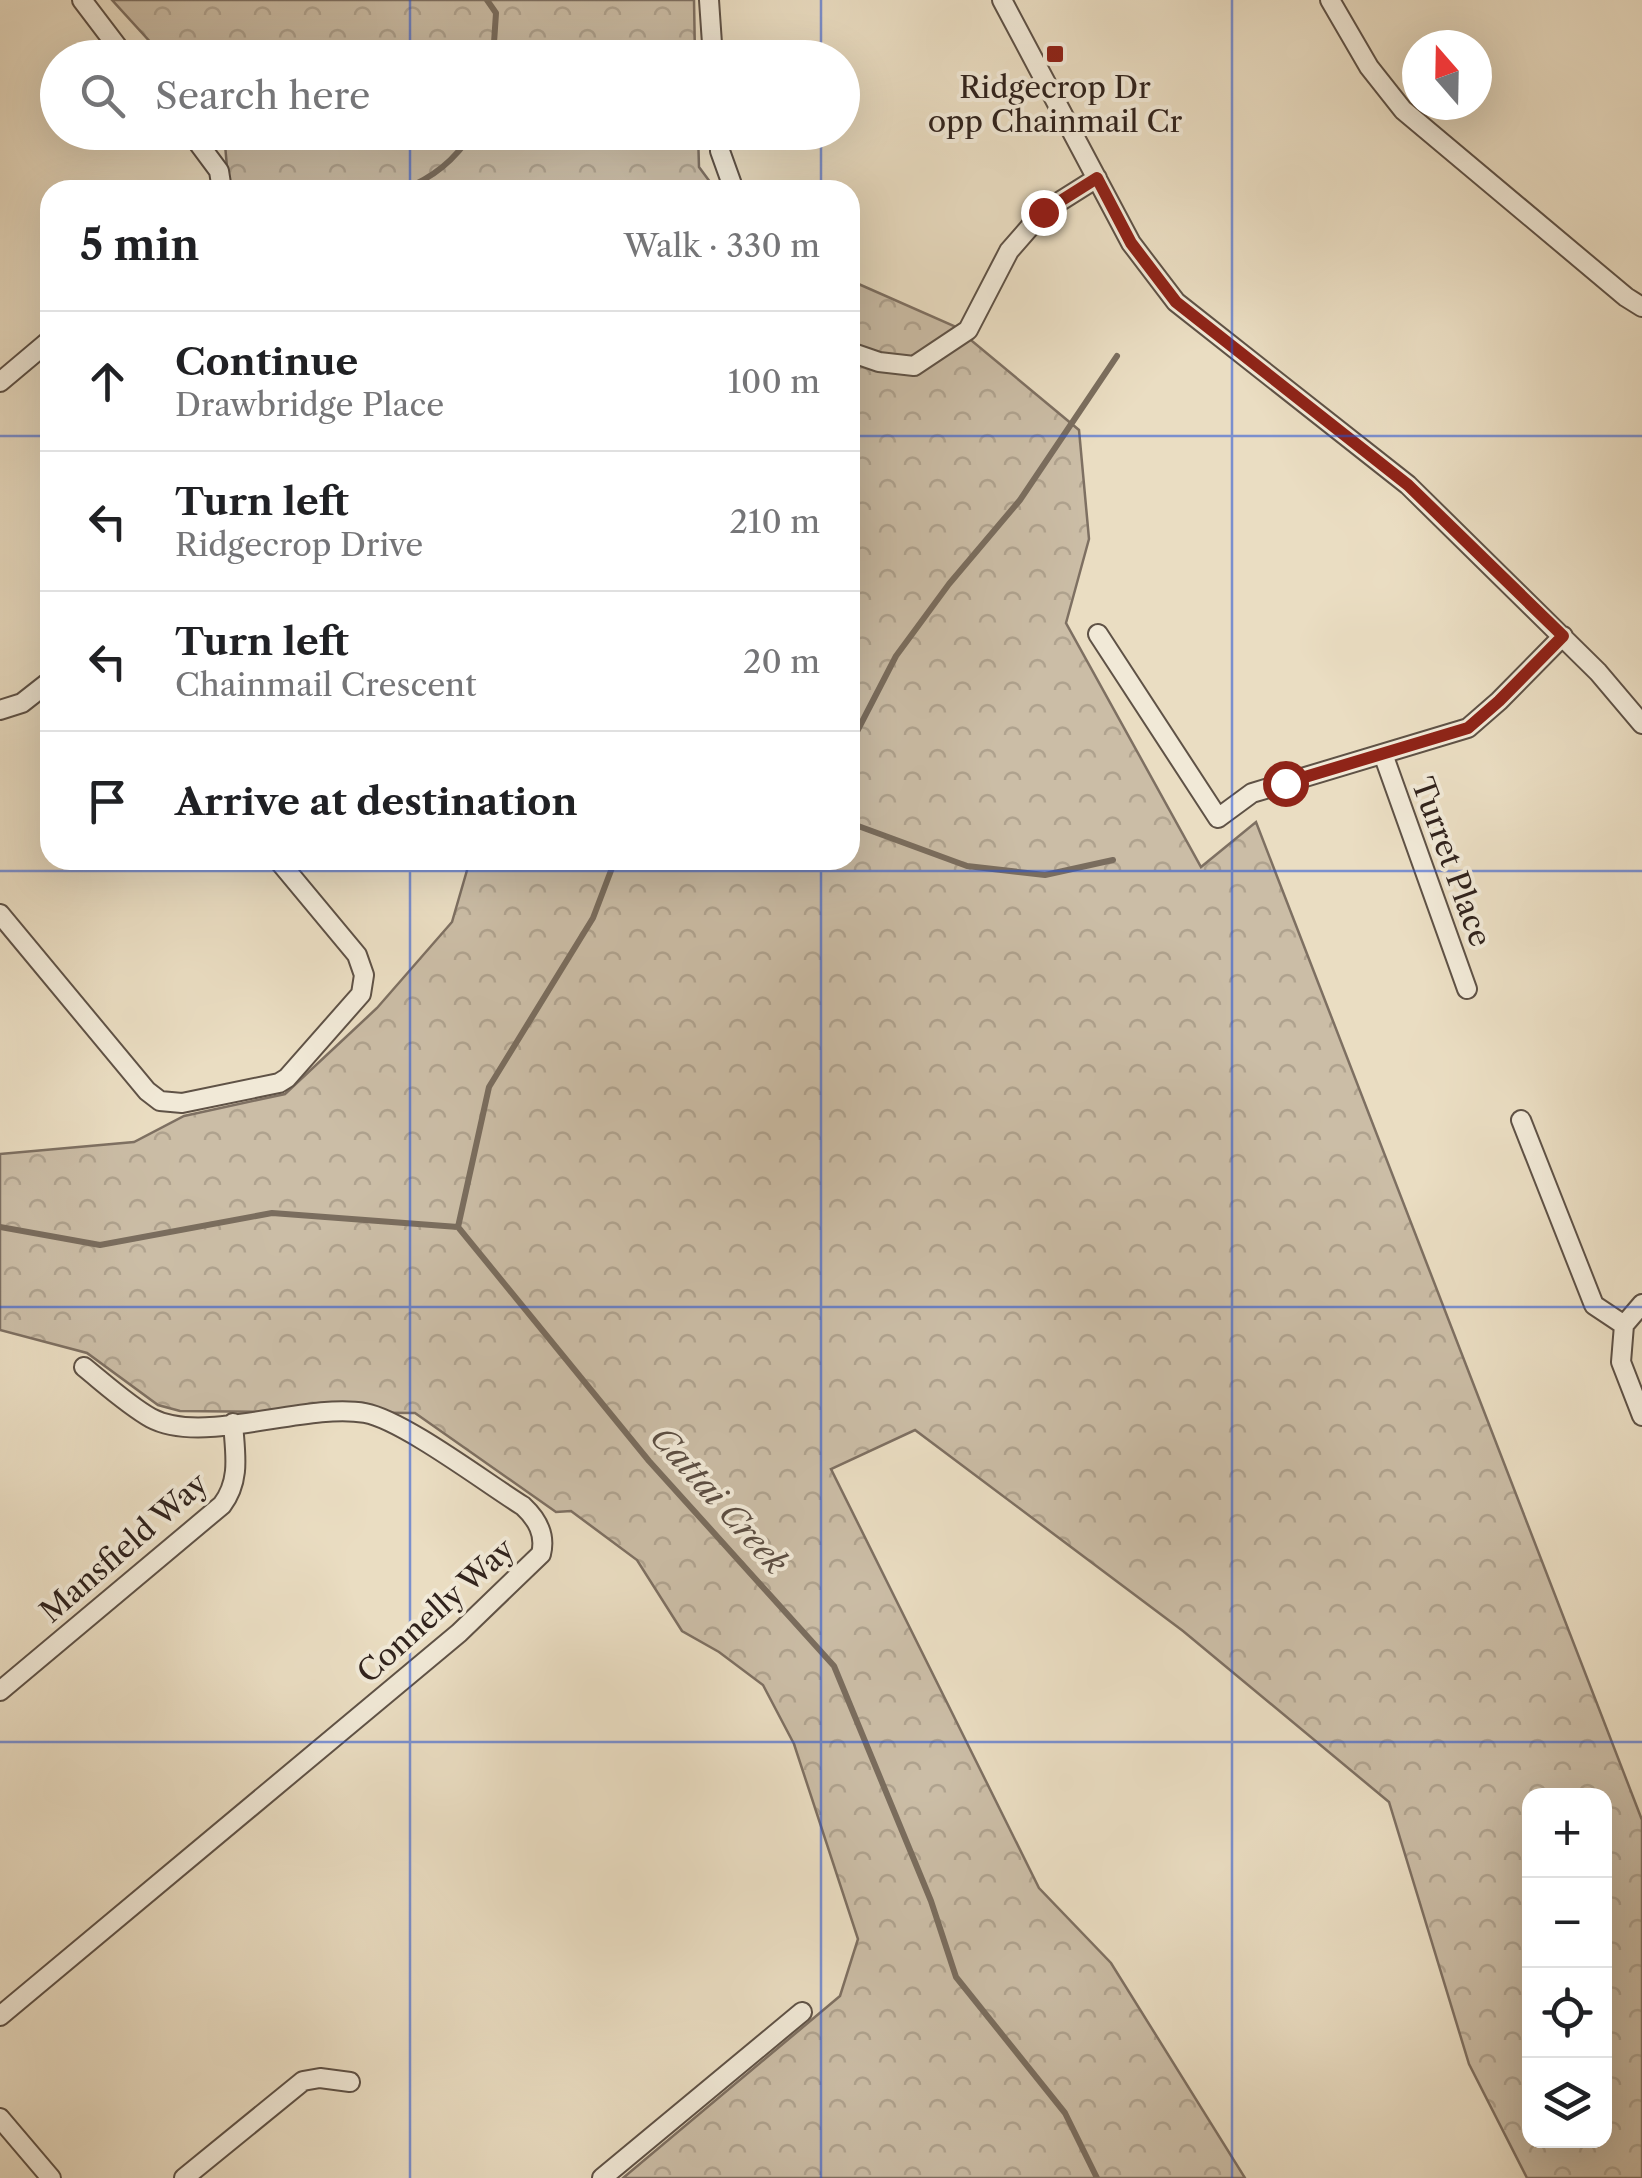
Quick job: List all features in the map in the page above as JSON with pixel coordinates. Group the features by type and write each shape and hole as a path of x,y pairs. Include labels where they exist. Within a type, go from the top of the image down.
{"street":[{"path":"82,0 112,40"},
{"path":"709,0 712,40"},
{"path":"1002,0 1131,243 1176,302 1408,485 1639,712"},
{"path":"1330,0 1368,67 1403,110 1626,298 1642,306"},
{"path":"201,150 220,180"},
{"path":"720,150 730,180"},
{"path":"860,355 914,366 968,330 1009,251 1043,212 1097,178"},
{"path":"0,382 40,348"},
{"path":"1098,634 1218,818 1252,792 1468,728 1563,636"},
{"path":"0,710 22,703 40,688"},
{"name":"Turret Place","path":"1383,754 1467,989"},
{"path":"0,914 147,1091 160,1101 182,1103 279,1083 361,994 364,975 357,955 286,870"},
{"path":"1520,1120 1594,1305 1624,1324"},
{"path":"1642,1304 1624,1324 1622,1362 1642,1416"},
{"name":"Connelly Way","path":"0,2016 460,1634 541,1554 543,1545 538,1525 523,1506 393,1423 366,1413 330,1412 191,1426 153,1419 84,1368"},
{"name":"Mansfield Way","path":"0,1692 222,1505 236,1478 233,1423"},
{"path":"602,2178 802,2012"},
{"path":"184,2178 304,2081 320,2078 350,2082"},
{"path":"0,2118 50,2178"}],"green space":[{"path":"112,0 694,0 695,40 148,40"},
{"path":"225,150 698,150 699,167 709,180 228,180"},
{"path":"860,285 954,326 1079,430 1089,539 1066,623 1201,867 1256,822 1642,1820 1642,2178 1527,2178 1469,2064 1389,1802 1183,1631 915,1430 831,1469 1039,1888 1111,1963 1245,2178 623,2178 840,1996 858,1939 794,1744 763,1685 719,1652 682,1631 637,1560 571,1511 556,1512 415,1413 180,1411 158,1405 87,1353 0,1330 0,1154 134,1142 184,1116 285,1094 377,1008 452,922 467,870 860,870"}],"waterway":[{"name":"Cattai Creek","path":"487,0 496,13 494,40"},
{"name":"Cattai Creek","path":"424,180 460,150"},
{"path":"860,726 896,656 949,584 1020,500 1117,356"},
{"path":"860,827 967,866 1045,875 1113,860"},
{"name":"Cattai Creek","path":"611,870 593,918 489,1087 458,1227 649,1461 834,1666 931,1901 956,1977 1065,2113 1097,2178"},
{"path":"0,1227 100,1245 272,1213 458,1227"}],"place":[{"name":"Ridgecrop Dr opp Chainmail Cr","path":"1055,54"}],"route":[{"path":"1043,212 1097,178 1131,243 1176,302 1408,485 1563,636 1468,728 1285,783"}]}
